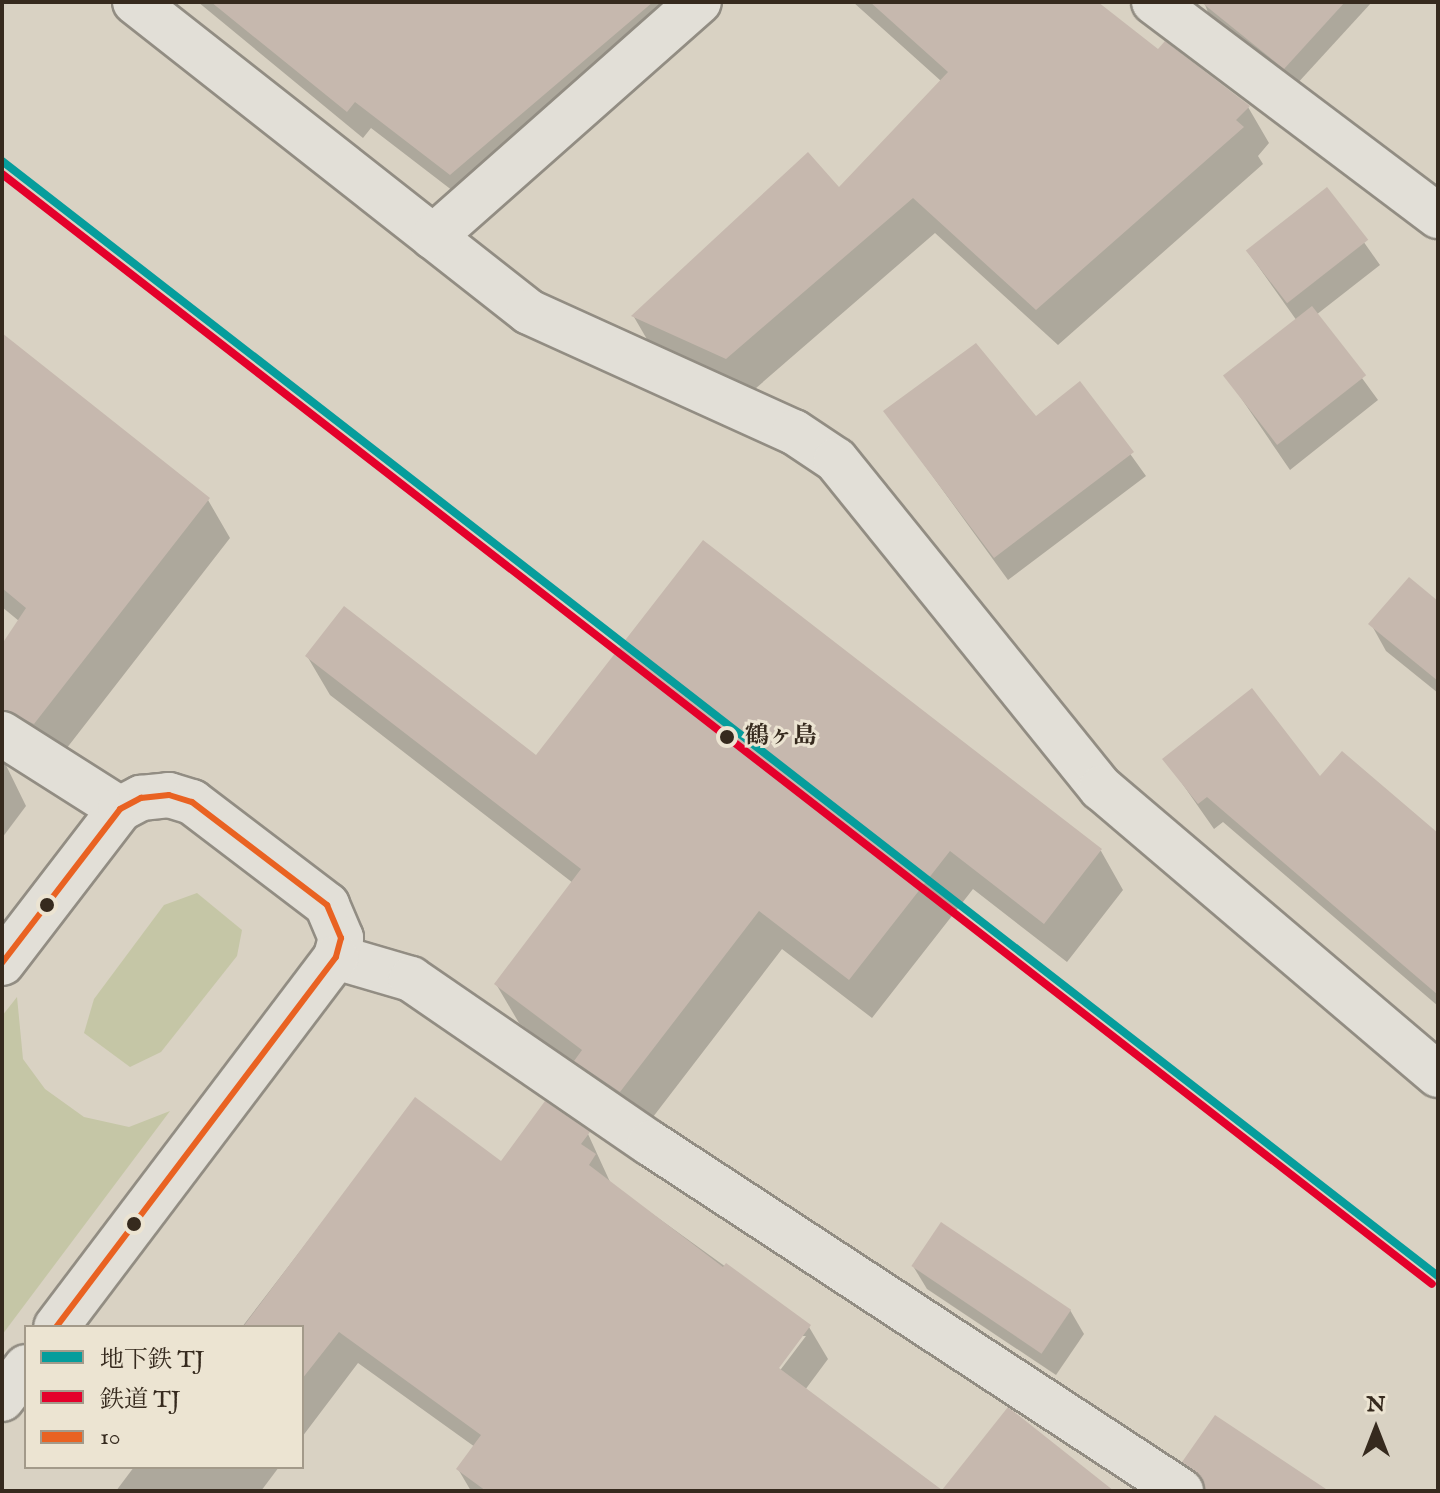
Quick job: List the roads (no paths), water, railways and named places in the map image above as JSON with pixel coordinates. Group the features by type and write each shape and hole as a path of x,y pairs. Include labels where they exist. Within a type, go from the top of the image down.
{"street":[{"path":"135,2 529,312 794,432 836,460 1101,788 1438,1075"},
{"path":"433,237 699,2"},
{"path":"1154,2 1438,216"},
{"path":"2,734 120,809"},
{"path":"2,963 120,809 141,798 169,795 192,802 327,905 341,938 336,957 58,1325"},
{"path":"336,957 411,979 663,1152 1181,1491"},
{"path":"2,1399 24,1370"}],"metro line":[{"name":"TJ","path":"2,161 1438,1276"}],"rail line":[{"name":"TJ","path":"2,174 1432,1284"}],"place":[{"name":"鶴ヶ島","path":"727,737"}]}
